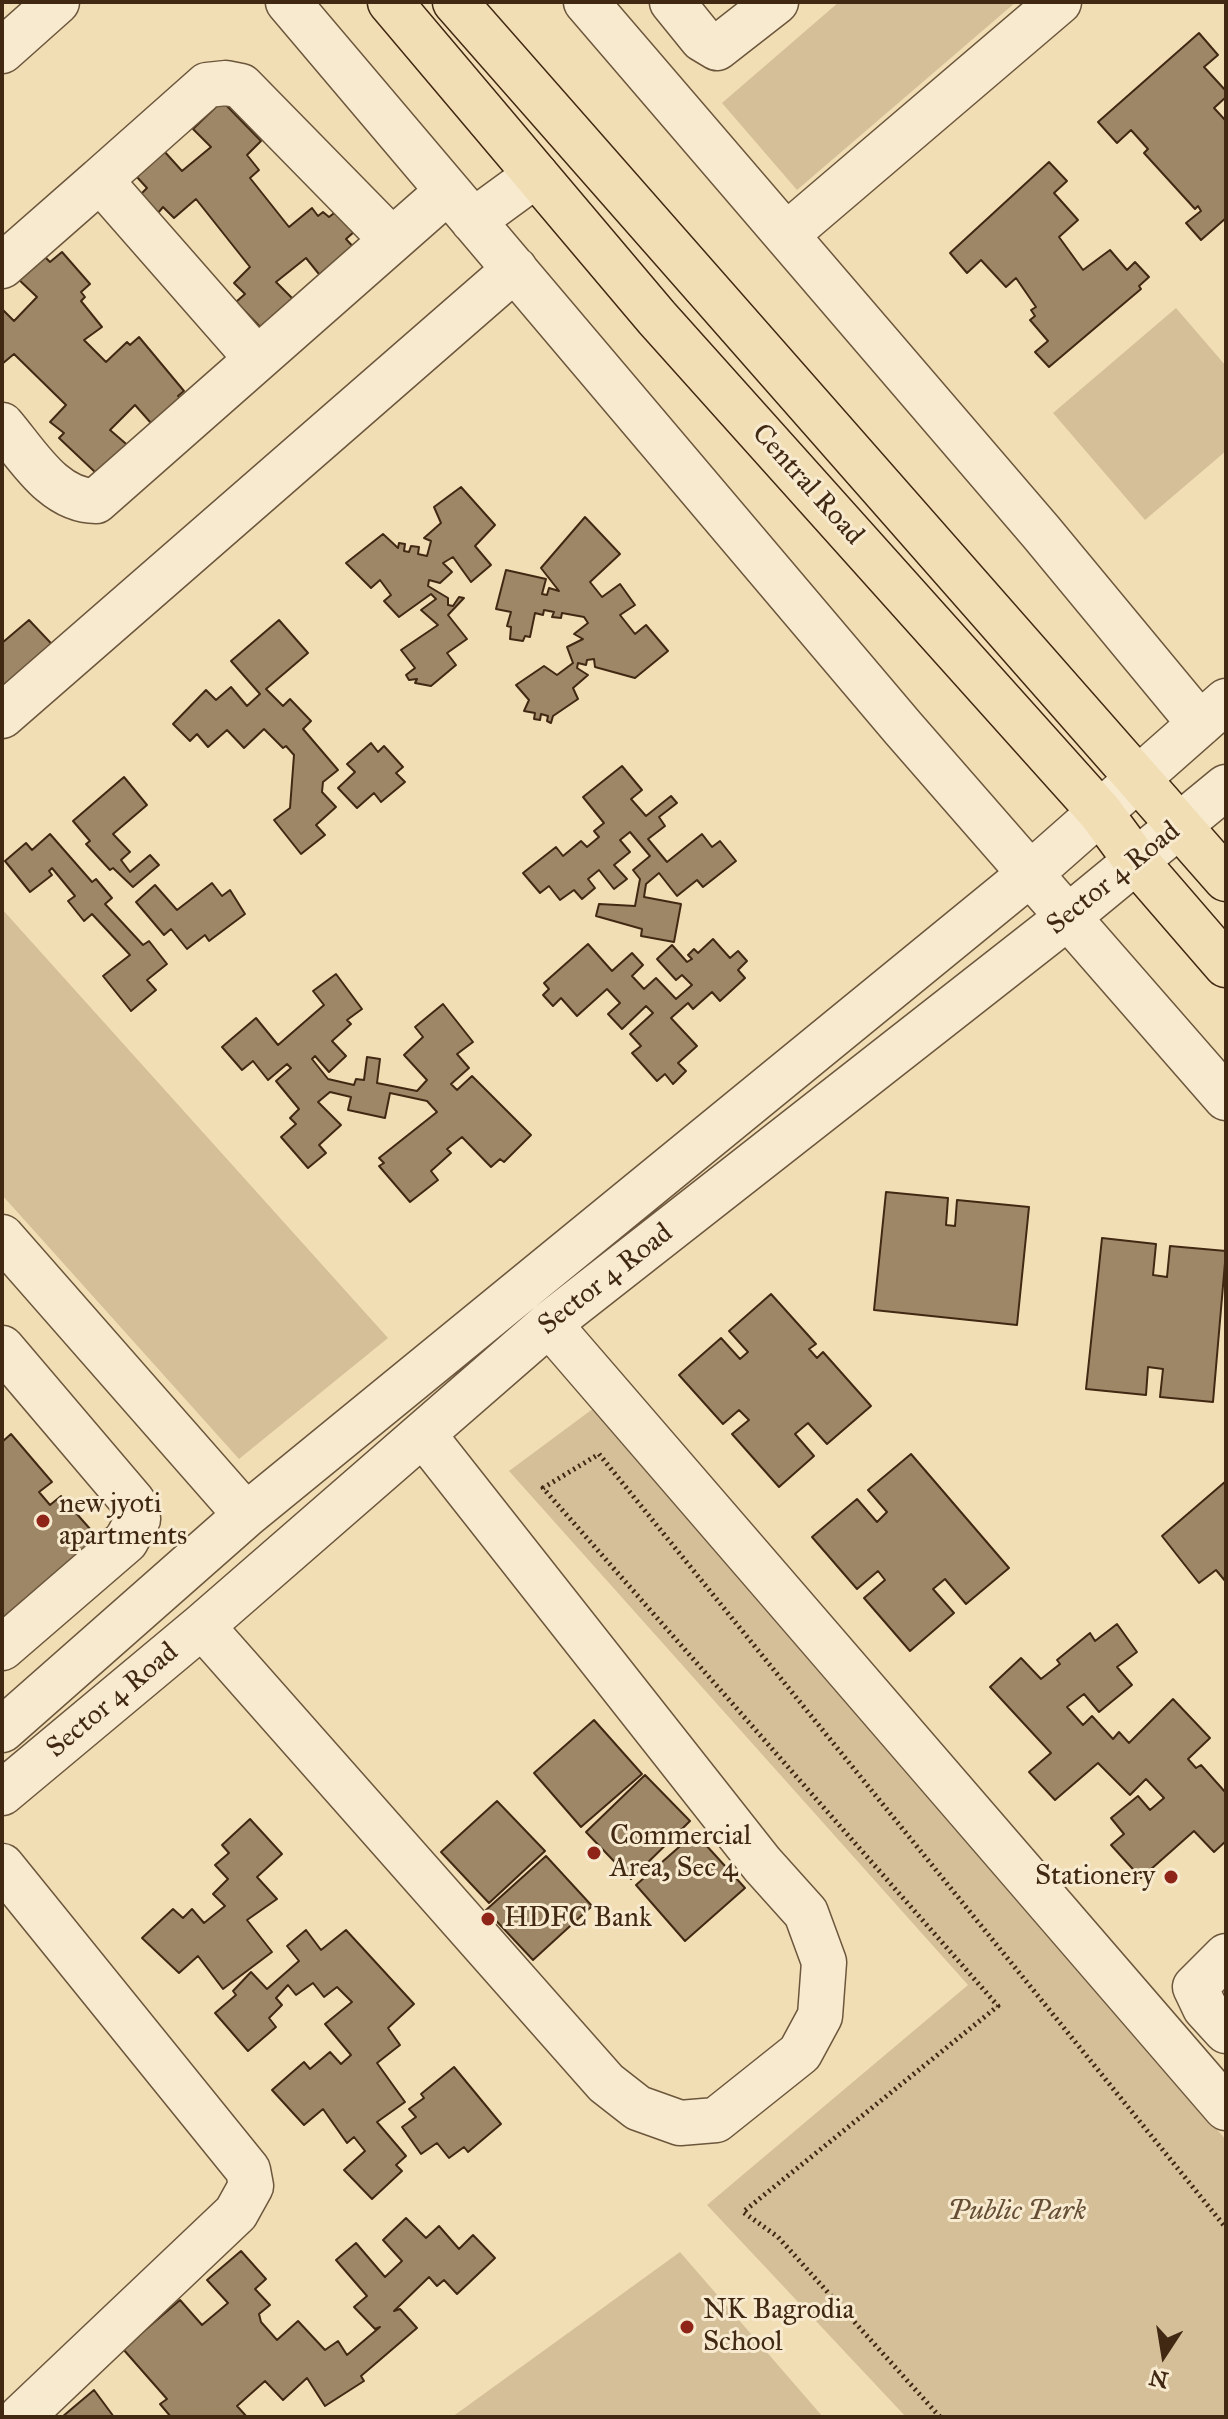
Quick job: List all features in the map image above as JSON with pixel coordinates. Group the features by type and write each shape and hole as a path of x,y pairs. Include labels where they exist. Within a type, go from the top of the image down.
{"main road":[{"name":"Central Road","path":"390,2 657,318 1100,812 1136,861 1226,965"},
{"name":"Central Road","path":"455,2 1226,879"}],"street":[{"path":"288,2 1030,874 1226,1098"},
{"path":"586,2 786,235 1213,713"},
{"path":"672,2 702,39 717,48 776,2"},
{"path":"786,235 1059,2"},
{"path":"2,51 39,8"},
{"path":"2,266 207,85 226,83 241,86 392,240"},
{"path":"2,425 57,488 80,501 96,501 392,240 461,206 536,175"},
{"path":"100,180 257,359"},
{"path":"2,716 515,269"},
{"name":"Sector 4 Road","path":"2,1730 246,1515 1030,874 1213,713"},
{"name":"Sector 4 Road","path":"2,1793 202,1626 549,1324 1068,917 1226,787"},
{"path":"2,1237 246,1515"},
{"path":"549,1324 1226,2108"},
{"path":"2,1348 133,1502 138,1519 126,1541 2,1648"},
{"path":"202,1626 606,2083 638,2108 680,2123 716,2120 800,2053 820,2016 824,1962 806,1913 762,1864 423,1434"},
{"path":"2,1866 248,2170 251,2186 236,2213 21,2417"},
{"path":"1226,1956 1195,1987 1205,2008 1226,2031"}],"path":[{"path":"610,1470 1226,2228"}],"green space":[{"path":"839,2 1016,2 797,190 722,103"},
{"path":"1176,308 1226,366 1226,451 1145,520 1053,413"},
{"path":"2,909 388,1338 239,1459 2,1195"},
{"name":"Public Park","path":"598,1405 1226,2140 1226,2417 906,2417 707,2205 968,1985 509,1471"},
{"name":"NK Bagrodia School","path":"680,2252 823,2417 452,2417"}],"building":[{"path":"1199,33 1218,55 1204,67 1226,91 1226,97 1214,108 1226,121 1226,218 1201,240 1186,223 1201,211 1198,206 1195,209 1144,153 1148,149 1131,130 1117,143 1098,122"},
{"path":"222,101 261,141 247,155 259,170 250,178 289,227 312,208 318,216 323,212 329,217 338,210 355,231 346,239 356,250 327,284 306,258 276,282 298,304 267,334 236,302 245,294 234,283 250,267 196,199 174,218 163,207 158,213 141,194 147,188 136,176 164,151 182,171 211,147 193,129"},
{"path":"1049,162 1067,181 1054,193 1078,220 1059,237 1083,270 1110,250 1127,270 1135,262 1149,277 1139,286 1141,289 1049,367 1035,352 1048,341 1030,320 1035,316 1031,310 1036,307 1016,278 1006,287 981,260 967,273 950,253"},
{"path":"40,252 50,262 62,252 90,284 81,292 85,297 81,301 102,327 84,340 106,362 127,342 130,345 139,337 184,391 178,396 186,406 158,431 135,405 110,430 132,449 96,473 59,438 64,433 50,422 66,405 14,354 2,364 2,309 14,321 37,297 16,277"},
{"path":"461,487 495,525 475,546 491,565 471,582 453,557 443,563 452,572 440,583 429,580 428,586 448,598 448,605 453,606 459,597 464,598 448,615 467,639 447,653 456,665 431,686 415,683 417,679 409,680 406,675 415,668 401,650 438,625 421,610 436,599 431,594 399,617 384,601 391,595 380,580 371,588 346,563 383,534 398,548 399,543 405,544 404,551 409,552 411,546 419,547 418,554 427,556 431,541 424,538 441,523 434,507"},
{"path":"585,517 620,554 590,582 602,597 620,584 635,605 620,615 635,634 646,625 668,651 635,678 595,667 594,659 587,660 586,665 578,663 577,668 588,675 573,688 578,699 553,716 551,723 547,721 548,716 541,714 540,720 534,719 535,713 524,711 529,700 516,685 544,666 557,675 573,663 567,647 583,639 574,634 588,623 584,617 562,613 561,618 552,617 554,612 544,610 543,615 535,613 530,637 525,636 523,641 510,639 511,627 507,626 511,612 496,609 506,570 546,579 542,594 547,595 549,588 559,591 541,568"},
{"path":"29,620 64,657 2,693 2,643"},
{"path":"279,620 308,653 266,689 283,706 290,699 311,721 303,729 338,770 323,782 322,792 336,807 316,825 325,835 301,854 274,820 290,808 294,755 286,746 283,748 264,729 244,748 227,730 208,747 197,734 190,741 173,724 206,690 216,700 231,687 247,706 260,694 231,661"},
{"path":"371,743 378,752 384,746 403,767 396,773 405,782 381,802 374,793 357,808 338,788 355,772 347,764"},
{"path":"622,766 642,790 631,799 646,816 671,796 677,803 659,817 665,826 648,839 667,862 702,834 712,847 720,841 736,861 703,887 697,880 677,896 659,873 646,884 644,897 681,904 674,942 641,936 642,929 596,916 599,904 635,906 640,879 633,870 650,856 630,832 620,840 630,852 614,865 627,879 614,889 599,870 588,879 595,888 582,899 574,890 560,900 549,886 540,893 523,873 556,847 563,856 581,841 587,847 599,837 594,831 604,823 583,797"},
{"path":"124,777 147,805 113,834 130,852 121,860 130,872 150,855 159,865 133,887 113,868 110,870 86,844 90,841 73,821"},
{"path":"50,834 92,882 96,879 112,898 105,904 143,945 149,941 167,964 147,980 156,990 131,1011 103,976 130,955 92,914 84,921 68,901 75,896 52,868 49,871 52,875 30,892 5,861 26,843 32,850"},
{"path":"212,883 222,896 230,890 245,914 209,941 205,935 187,949 171,929 164,935 136,902 155,885 177,910"},
{"path":"713,939 730,958 738,951 747,961 738,970 745,978 720,1001 712,992 693,1009 688,1003 671,1018 697,1046 678,1063 686,1071 673,1084 665,1074 657,1081 632,1053 641,1046 630,1034 653,1013 646,1006 622,1029 608,1014 620,1003 607,989 577,1016 561,998 553,1006 543,995 549,989 544,983 588,944 612,971 632,953 643,965 632,976 644,989 656,978 676,999 692,985 682,975 676,980 657,959 672,945 687,962 692,959 688,955 694,949 698,953"},
{"path":"336,974 362,1009 347,1020 351,1024 332,1041 346,1056 329,1072 315,1056 312,1059 328,1079 354,1085 356,1079 364,1080 367,1057 380,1059 377,1083 417,1091 427,1080 404,1055 423,1037 415,1027 443,1004 473,1042 457,1054 469,1068 451,1084 457,1090 472,1076 531,1135 504,1162 500,1159 491,1167 462,1137 447,1149 451,1153 431,1171 438,1180 410,1202 379,1166 384,1163 379,1158 437,1112 427,1101 390,1093 385,1118 348,1110 351,1097 330,1092 318,1102 341,1125 319,1145 326,1153 308,1168 281,1137 296,1124 290,1118 299,1109 276,1081 291,1068 287,1064 268,1080 253,1061 242,1070 222,1047 256,1018 278,1045 324,1005 313,991"},
{"path":"886,1192 948,1198 946,1225 955,1226 957,1200 1029,1207 1017,1325 874,1310"},
{"path":"1102,1238 1156,1244 1153,1275 1167,1277 1170,1246 1226,1251 1213,1402 1160,1397 1163,1369 1148,1367 1146,1395 1086,1389"},
{"path":"771,1294 816,1344 809,1349 817,1358 823,1352 871,1406 827,1444 808,1423 795,1434 814,1456 779,1487 732,1434 749,1420 739,1410 723,1424 679,1375 721,1338 740,1359 748,1352 729,1331"},
{"name":"new jyoti apartments","path":"11,1434 52,1482 39,1492 50,1505 61,1496 98,1538 2,1619 2,1442"},
{"path":"911,1454 1009,1568 966,1604 945,1579 933,1589 954,1613 910,1651 864,1598 885,1580 878,1571 857,1589 812,1537 857,1499 877,1522 887,1512 868,1490"},
{"path":"1226,1481 1226,1582 1216,1570 1199,1583 1162,1536"},
{"path":"1117,1624 1137,1652 1117,1667 1132,1685 1099,1712 1084,1694 1067,1707 1083,1725 1092,1716 1113,1739 1119,1732 1129,1743 1173,1699 1210,1738 1188,1759 1196,1768 1201,1765 1226,1793 1226,1841 1214,1852 1194,1831 1141,1878 1111,1845 1124,1834 1111,1818 1138,1796 1150,1810 1164,1798 1146,1779 1130,1795 1098,1763 1055,1800 1029,1772 1051,1753 990,1687 1021,1658 1041,1679 1060,1664 1057,1660 1090,1633 1095,1641"},
{"path":"594,1720 642,1774 581,1827 534,1773"},
{"path":"645,1775 690,1821 631,1879 586,1832"},
{"path":"497,1801 545,1851 489,1903 441,1852"},
{"path":"250,1819 282,1854 257,1877 277,1899 247,1920 272,1952 223,1989 198,1956 179,1973 142,1938 173,1909 183,1918 192,1909 204,1923 225,1906 213,1894 228,1879 215,1865 229,1853 222,1845"},
{"path":"695,1833 745,1888 685,1941 636,1885"},
{"path":"546,1856 592,1906 533,1960 486,1910"},
{"path":"306,1930 321,1950 346,1930 414,2004 388,2028 400,2045 377,2063 405,2102 377,2122 406,2156 396,2165 402,2171 372,2199 344,2170 365,2151 354,2137 347,2143 323,2109 304,2125 272,2090 304,2062 310,2069 330,2052 341,2064 351,2055 325,2024 352,2002 337,1987 324,1997 313,1983 296,1995 288,1985 276,1998 282,2005 269,2018 276,2027 248,2051 215,2013 236,1995 233,1991 251,1972 267,1989 299,1961 287,1946"},
{"path":"454,2067 501,2124 468,2152 464,2147 449,2158 437,2143 421,2154 402,2127 416,2117 409,2109 424,2098 421,2094"},
{"path":"406,2218 426,2238 439,2226 459,2249 473,2235 495,2258 457,2294 444,2280 437,2286 429,2277 394,2311 400,2309 417,2328 361,2376 364,2381 325,2406 307,2378 283,2400 265,2381 237,2406 247,2417 171,2417 160,2404 167,2399 123,2349 180,2300 202,2325 228,2303 207,2280 241,2251 266,2279 255,2289 270,2305 259,2314 261,2322 277,2340 298,2321 325,2350 338,2341 347,2355 380,2327 375,2329 354,2307 367,2296 336,2260 356,2243 385,2277 402,2261 383,2240"},
{"path":"94,2390 114,2417 62,2417"}],"place":[{"name":"new jyoti apartments","path":"43,1521"},
{"name":"Commercial Area, Sec 4","path":"594,1853"},
{"name":"Stationery","path":"1171,1877"},
{"name":"HDFC Bank","path":"488,1919"},
{"name":"NK Bagrodia School","path":"687,2327"}]}
